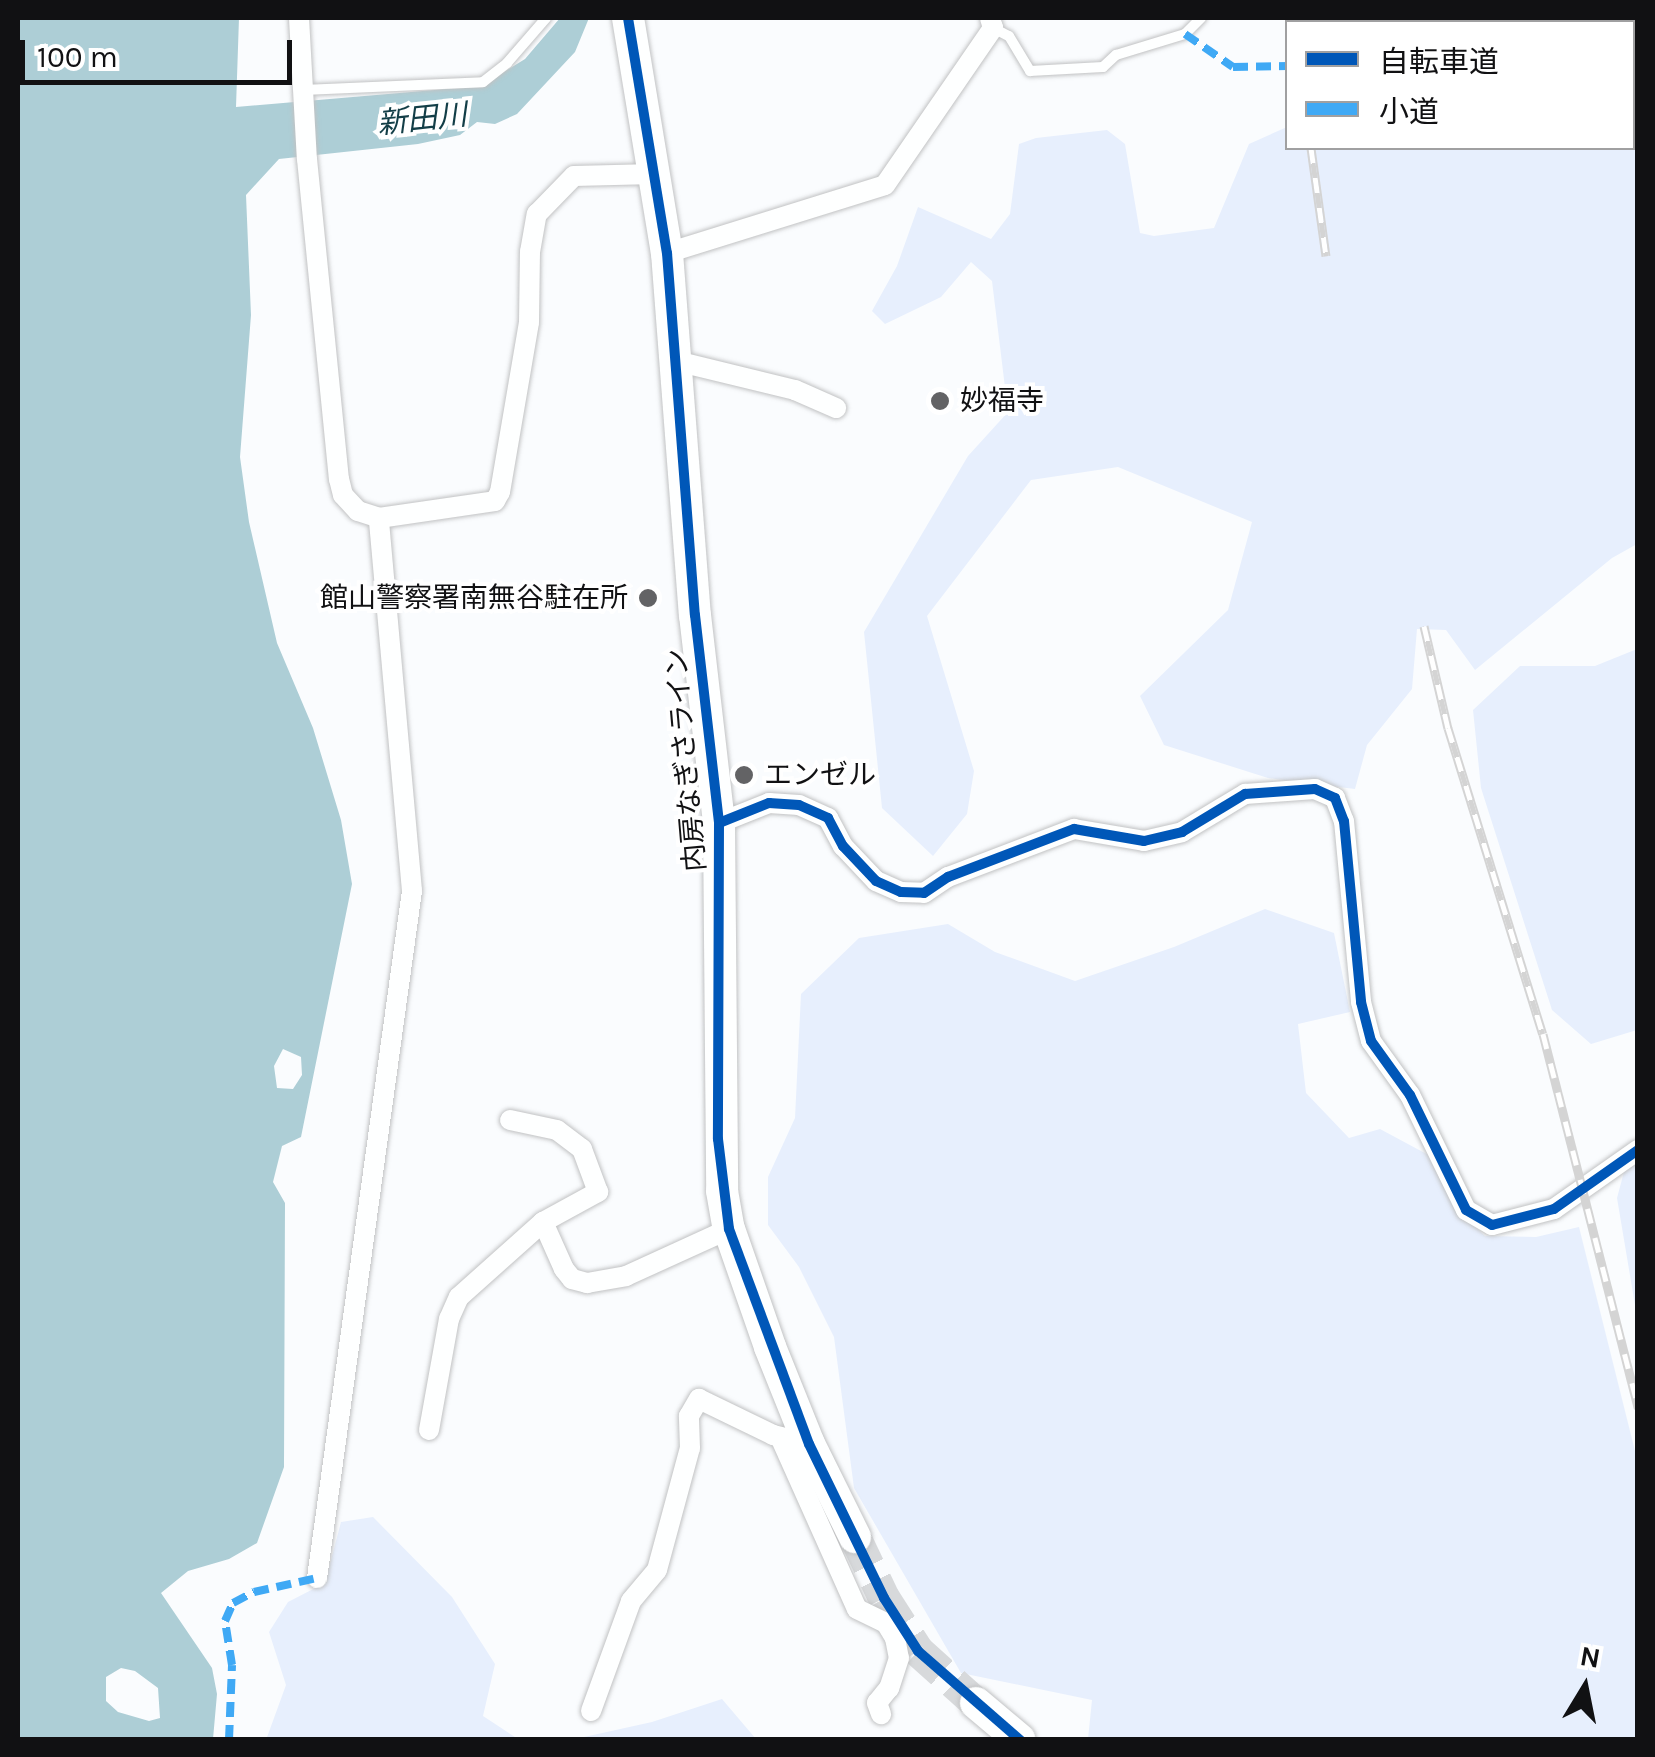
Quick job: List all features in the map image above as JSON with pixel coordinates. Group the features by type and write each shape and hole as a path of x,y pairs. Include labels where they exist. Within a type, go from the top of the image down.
{"highway":[{"name":"内房なぎさライン","path":"628,18 667,253 696,615 719,823 718,1138 729,1229 794,1440 854,1537"},
{"path":"976,1703 1010,1736"}],"street":[{"path":"298,18 307,159 339,479 342,494 358,510 379,518 495,500 500,492 530,322 530,252 537,214 574,176 655,174"},
{"path":"667,253 885,185 914,148 934,110 992,23"},
{"path":"676,360 795,390 836,408"},
{"path":"316,1578 410,909 413,860 379,518"},
{"path":"719,823 769,803 799,805 828,818 843,846 876,881 901,892 924,892 948,878 1074,829 1144,841 1182,832 1246,794 1314,789 1335,798 1344,822 1361,1002 1371,1041 1410,1095 1466,1210 1492,1224 1554,1209 1638,1150"},
{"path":"429,1430 449,1319 459,1297 542,1222 598,1192 582,1149 557,1130 510,1120"},
{"path":"542,1222 564,1269 572,1279 586,1282 626,1276 729,1229"},
{"path":"591,1711 631,1601 657,1570 690,1448 689,1416 700,1399 794,1440 857,1609 886,1624 896,1638 899,1658 889,1688 877,1703 881,1714"}],"lane":[{"path":"303,94 482,82 507,63 546,18"},
{"path":"992,23 1009,36 1030,72 1103,67 1116,55 1185,34 1201,18"}],"shaded area":[{"path":"1637,18 1637,544 1612,558 1475,670 1446,630 1417,629 1412,689 1367,745 1355,789 1268,778 1164,745 1140,696 1228,610 1252,522 1118,467 1031,480 927,616 974,771 967,814 933,856 882,808 864,632 968,456 1008,412 992,281 971,262 941,297 885,324 872,311 897,266 918,207 991,239 1010,214 1019,144 1036,138 1107,130 1125,144 1140,233 1154,236 1214,228 1249,144 1285,128 1285,150 1635,150 1635,20 1598,20"},
{"path":"1637,649 1637,1030 1591,1044 1552,1010 1481,788 1473,710 1520,666 1595,666"},
{"path":"1265,909 1334,933 1350,1012 1298,1024 1306,1093 1349,1138 1380,1129 1434,1158 1459,1211 1485,1236 1536,1237 1579,1227 1637,1459 1637,1739 1088,1739 1092,1700 961,1673 854,1488 834,1337 799,1267 768,1225 768,1177 795,1118 801,994 859,938 948,924 995,952 1075,981 1174,947"},
{"path":"1637,1140 1637,1317 1617,1198 1632,1142"},
{"path":"373,1517 452,1597 495,1664 483,1716 518,1739 531,1739 266,1740 286,1685 269,1632 288,1602 325,1583 341,1522"},
{"path":"722,1699 756,1739 575,1739 652,1722"}],"water":[{"name":"新田川","path":"18,18 239,18 236,107 481,86 525,59 560,18 589,18 575,52 517,114 495,124 477,122 460,135 418,144 279,159 246,195 251,315 240,457 249,522 277,643 313,728 341,820 352,884 301,1137 282,1146 273,1182 285,1203 284,1467 257,1543 229,1559 188,1571 161,1593 212,1668 217,1694 213,1739 18,1739","holes":["283,1049 301,1057 302,1075 293,1089 277,1088 274,1066","121,1668 135,1671 158,1688 160,1718 149,1721 118,1712 106,1701 106,1677"]}],"tunnel":[{"path":"855,1537 884,1598 918,1651 976,1703"}],"railway":[{"path":"1311,150 1326,256"},
{"path":"1424,626 1448,728 1543,1034 1638,1408"}],"marked path":[{"path":"1185,34 1233,67 1285,66"},
{"path":"229,1740 232,1665 225,1621 233,1603 254,1592 317,1578"}],"cycle path":[{"path":"628,18 667,253 695,615 719,823 718,1139 729,1229 809,1444 884,1598 918,1651 1020,1740"},
{"path":"719,823 769,803 799,805 828,818 843,846 876,881 901,892 924,893 948,877 1074,829 1144,841 1182,832 1245,794 1315,789 1335,798 1344,821 1361,1002 1371,1041 1410,1095 1466,1210 1492,1225 1554,1209 1638,1150"}],"place":[{"name":"妙福寺","path":"940,401"},
{"name":"館山警察署南無谷駐在所","path":"648,598"},
{"name":"エンゼル","path":"744,775"}]}
